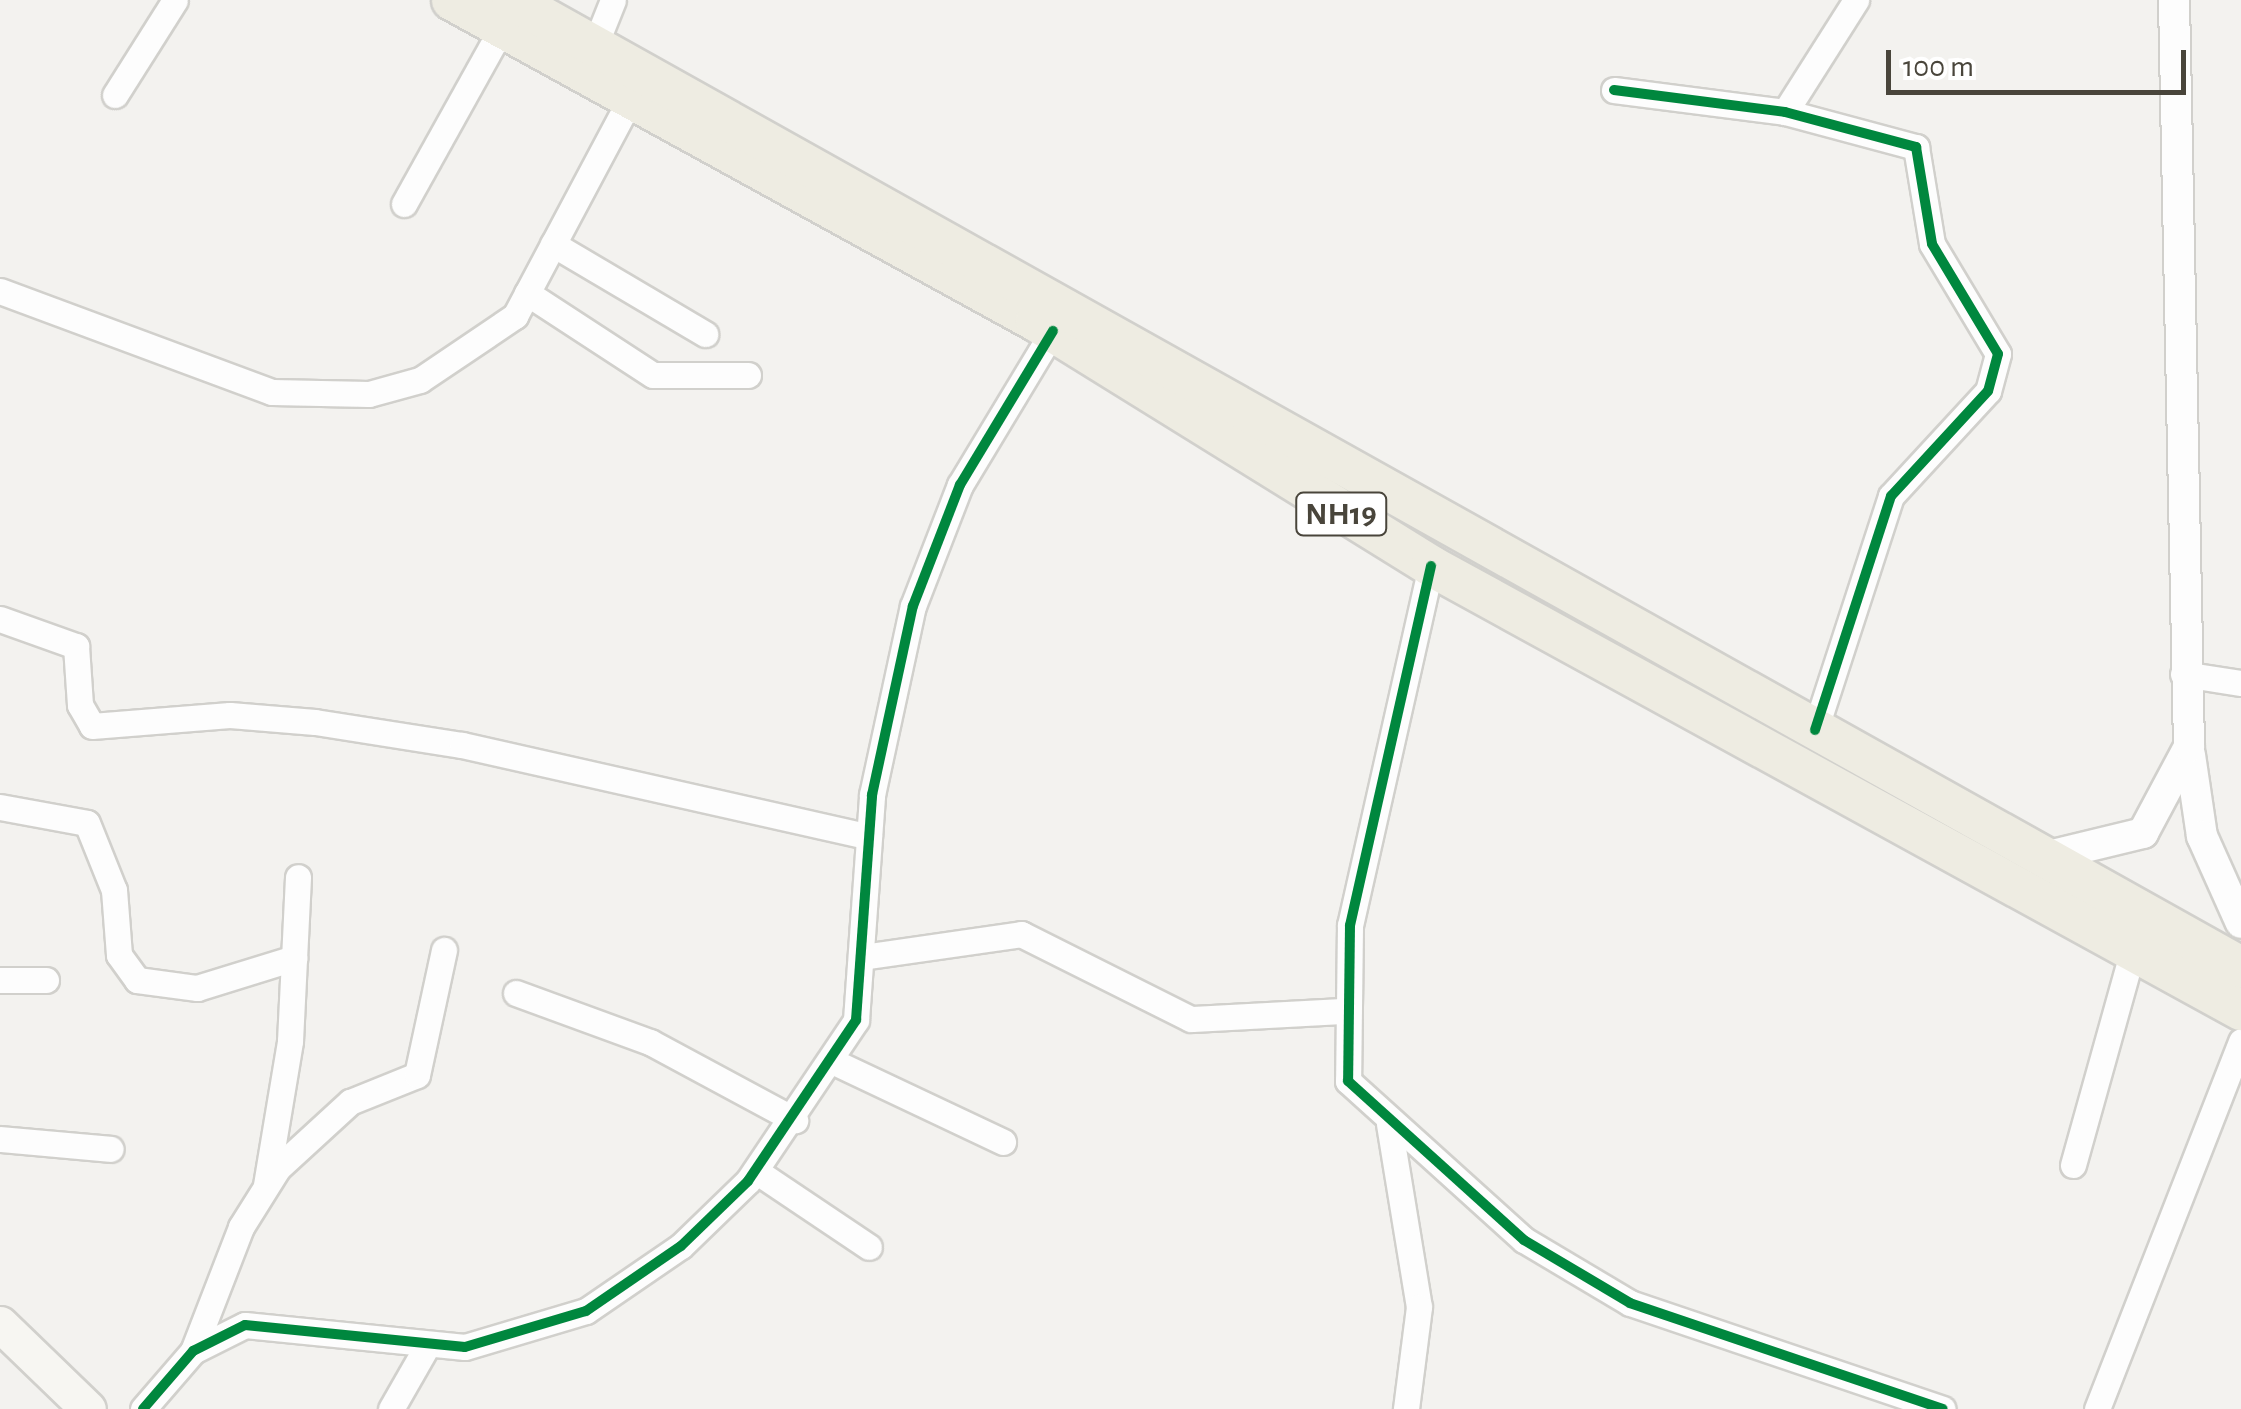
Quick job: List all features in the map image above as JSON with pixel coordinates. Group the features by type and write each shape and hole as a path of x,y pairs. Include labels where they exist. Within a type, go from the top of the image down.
{"highway":[{"name":"NH19","path":"452,0 507,14 595,45 1104,325 1424,547 1815,730 2241,967"},
{"name":"NH19","path":"507,14 631,98 1053,331 1424,547 2241,1010"}],"main road":[{"path":"0,1324 88,1409"}],"street":[{"path":"115,95 176,0"},
{"path":"595,45 613,0"},
{"path":"1785,112 1856,0"},
{"path":"2174,0 2183,674 2202,836 2241,923"},
{"path":"404,204 507,14"},
{"path":"1614,90 1785,112 1916,146 1932,244 2000,362 1950,440 1891,496 1815,730"},
{"path":"0,292 236,384 318,396 420,380 500,331 528,293 631,98"},
{"path":"554,244 705,334"},
{"path":"528,293 654,375 748,375"},
{"path":"193,1351 265,1322 426,1348 494,1342 586,1311 681,1246 756,1170 834,1062 856,1020 869,837 887,702 933,546 1053,331"},
{"path":"1424,547 1350,926 1344,1011 1348,1081 1389,1124 1524,1240 1630,1303 1944,1409"},
{"path":"0,619 76,646 80,704 92,726 230,715 315,722 462,745 869,837"},
{"path":"2183,674 2241,683"},
{"path":"2044,857 2143,833 2190,747"},
{"path":"0,808 87,822 114,890 118,955 138,980 158,990 197,988 294,958"},
{"path":"144,1409 193,1351 266,1185 294,958 298,877"},
{"path":"862,957 1021,934 1191,1019 1344,1011"},
{"path":"266,1185 341,1108 417,1075 444,950"},
{"path":"2074,1165 2133,950"},
{"path":"0,980 46,980"},
{"path":"516,993 650,1042 795,1120"},
{"path":"2098,1409 2241,1041"},
{"path":"834,1062 1003,1142"},
{"path":"1389,1124 1420,1307 1406,1409"},
{"path":"0,1139 111,1149"},
{"path":"756,1170 868,1247"},
{"path":"391,1409 426,1348"}],"cycle path":[{"path":"1614,90 1785,112 1916,147 1932,244 1998,354 1988,391 1891,496 1815,730"},
{"path":"143,1409 193,1351 245,1325 465,1347 586,1311 681,1246 748,1181 856,1020 872,795 913,606 960,485 1053,331"},
{"path":"1431,566 1350,925 1348,1081 1524,1240 1630,1303 1943,1409"}]}
